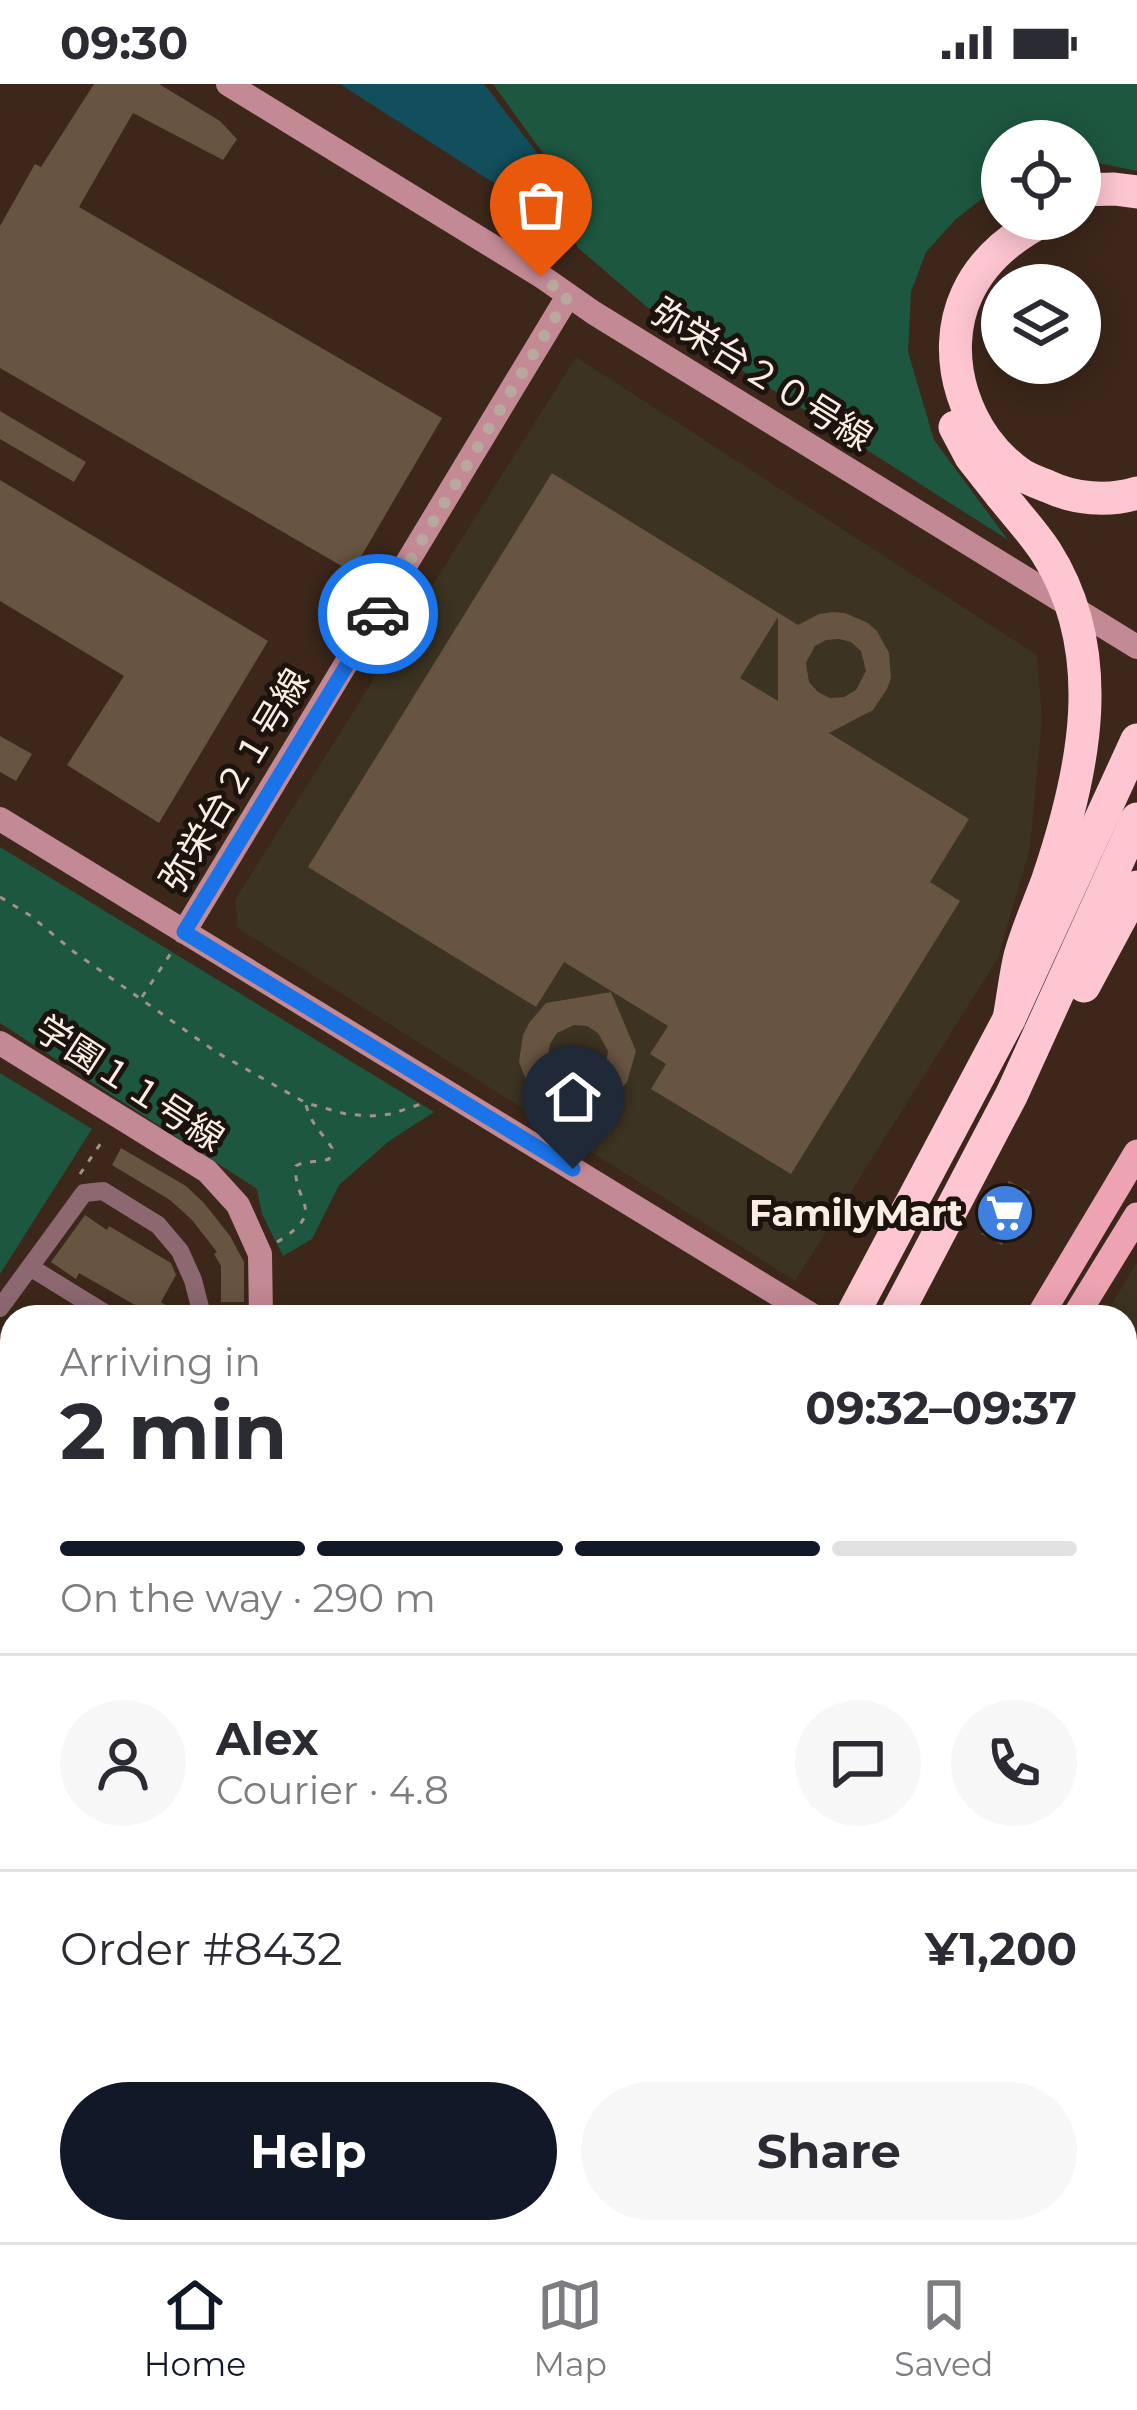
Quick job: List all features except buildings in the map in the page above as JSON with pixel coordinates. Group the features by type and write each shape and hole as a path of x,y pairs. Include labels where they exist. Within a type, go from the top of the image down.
{"highway":[{"path":"1101,189 1137,193"},
{"path":"1101,208 1137,212"},
{"path":"983,240 967,255 940,316 938,380 971,457 1047,553 1072,608 1085,663 1086,715 1067,814 1020,955 1009,1019"},
{"path":"1012,240 981,270 966,295 956,364 965,402 983,438 1020,474 1067,496 1137,494"},
{"path":"857,1305 1009,1019 1137,740"},
{"path":"902,1305 1012,1094 1137,819"},
{"path":"1012,1094 1064,1024 1137,887"}],"main road":[{"path":"1046,1305 1137,1153"},
{"path":"1083,1305 1137,1216"}],"street":[{"name":"弥栄台２０号線","path":"228,84 1137,646"},
{"name":"弥栄台２１号線","path":"184,932 568,296"},
{"path":"0,819 795,1305"},
{"name":"学園１１号線","path":"0,1043 207,1171 238,1205 260,1254 261,1305"},
{"path":"2,1305 84,1193 103,1191 158,1225 180,1251 199,1305"},
{"path":"30,1267 92,1305"}],"path":[{"path":"0,897 216,1052 305,1103 372,1116 421,1104"},
{"path":"141,999 184,932"},
{"path":"260,1254 290,1234 305,1213 296,1166 329,1159 332,1148 314,1129 305,1103"},
{"path":"74,1183 119,1116"}],"shaded area":[{"path":"576,357 1037,655 1042,719 1030,848 998,958 795,1281 238,928 235,900"},
{"path":"1137,1262 1137,1305 1111,1305"}],"green space":[{"path":"493,84 1137,84 1137,171 1101,164 1101,120 981,120 981,200 926,252 911,292 908,352 934,440 1008,540 660,318 577,247 571,203 542,152"},
{"path":"0,847 434,1112 389,1141 339,1185 312,1239 283,1256 262,1214 257,1189 0,1023"},
{"path":"0,1073 92,1129 0,1274"}],"water":[{"path":"340,84 484,84 538,154 556,189 544,215"}],"way so far":[{"path":"378,614 568,296 541,277"}],"place":[{"name":"FamilyMart","path":"1005,1213"}],"route":[{"path":"378,614 184,932 573,1169"}]}
